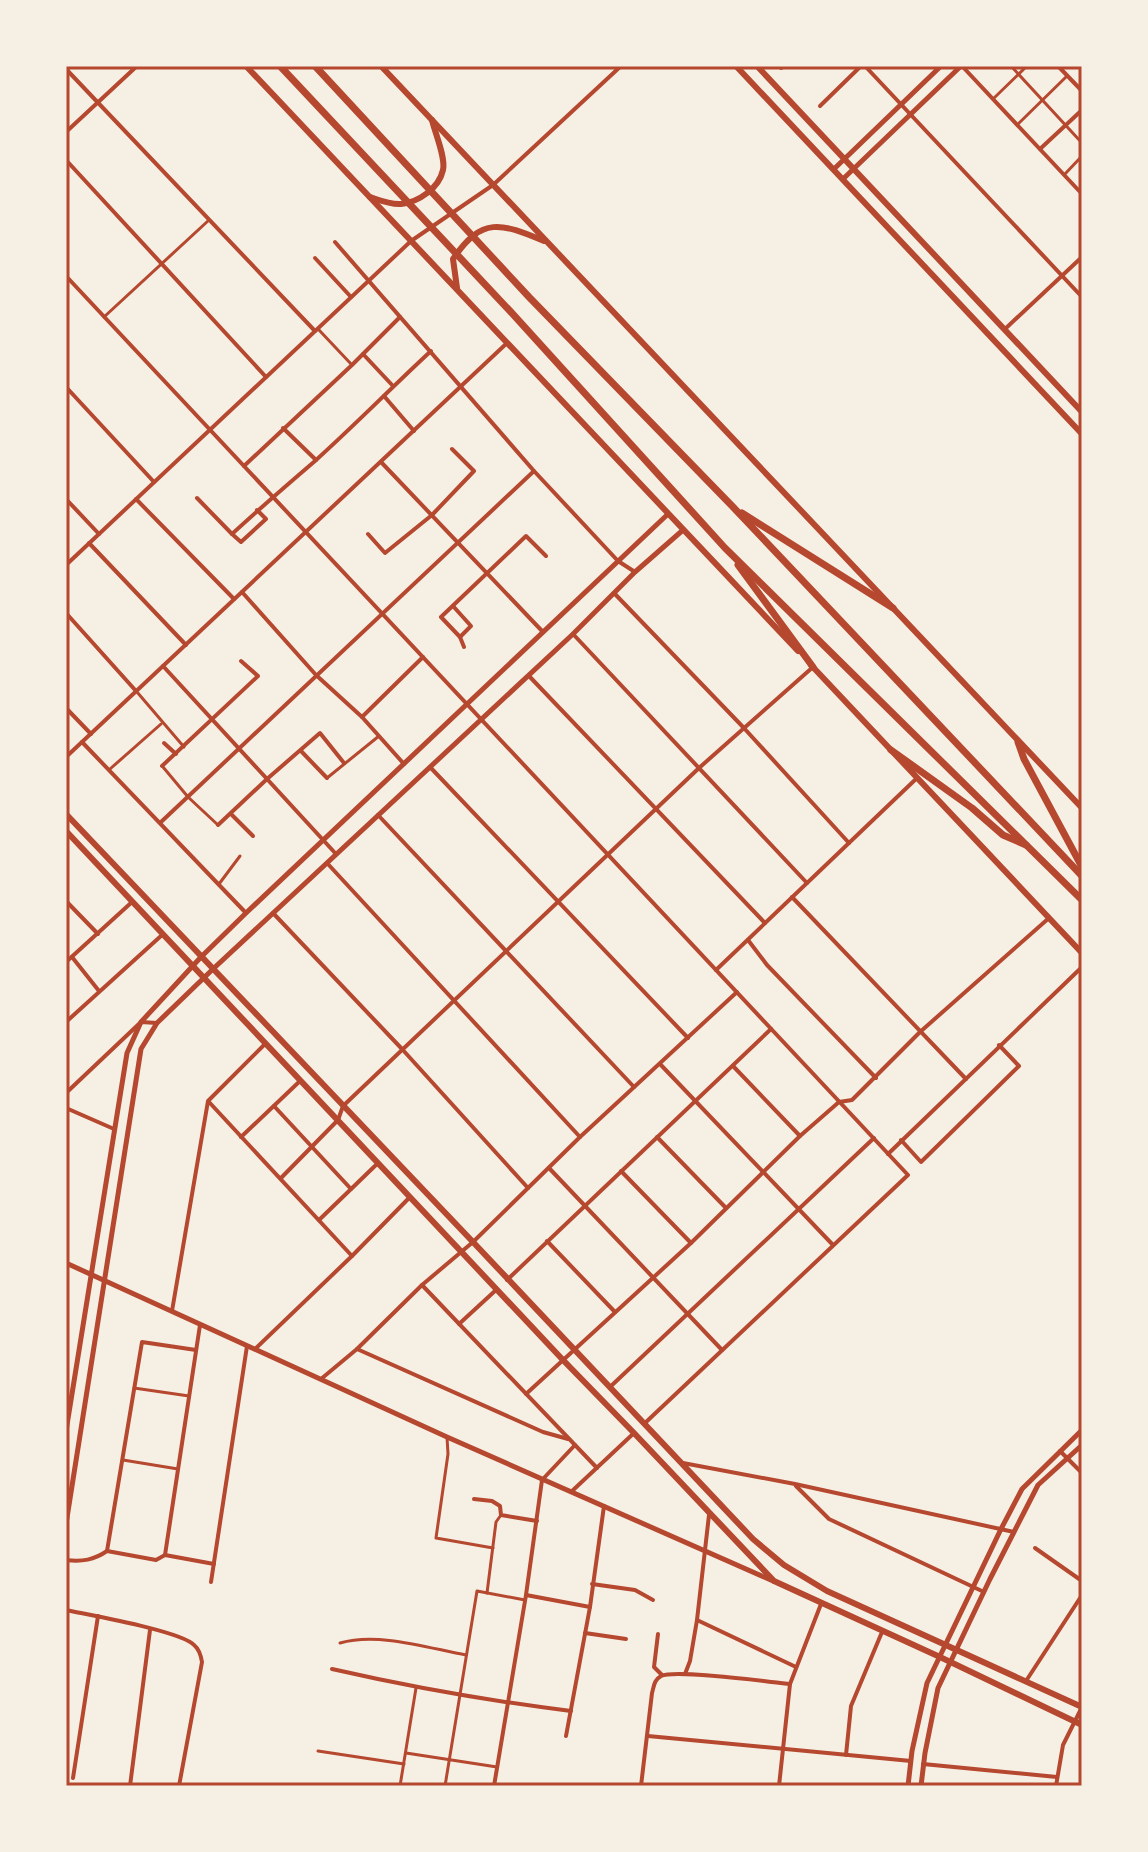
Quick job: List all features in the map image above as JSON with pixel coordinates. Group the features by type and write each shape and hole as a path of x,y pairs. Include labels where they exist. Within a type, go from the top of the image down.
{"highway":[{"path":"280,66 510,311 725,548 1082,900"},
{"path":"315,66 529,297 734,508 1082,876"},
{"path":"734,508 893,608"},
{"path":"725,548 813,667"},
{"path":"1018,742 1024,759 1082,867"},
{"path":"891,750 972,808 1003,835 1031,848"}],"main road":[{"path":"246,66 1082,953"},
{"path":"381,66 1082,808"},
{"path":"736,66 1082,434"},
{"path":"757,66 1082,412"},
{"path":"370,197 400,204 420,198 434,188 443,169 443,159 431,120"},
{"path":"458,290 453,259 476,232 485,228 514,229 547,242"},
{"path":"66,814 753,1539 784,1565 827,1591 1082,1707"},
{"path":"66,831 774,1581 1082,1725"}],"street":[{"path":"66,132 135,66"},
{"path":"66,565 411,241 493,185 621,66"},
{"path":"820,106 863,66 1082,297"},
{"path":"834,169 941,66"},
{"path":"843,179 961,66 1082,194"},
{"path":"1011,66 1082,143"},
{"path":"993,99 1027,66"},
{"path":"1058,66 1082,91"},
{"path":"66,69 352,365"},
{"path":"1017,125 1067,76"},
{"path":"1040,149 1082,110"},
{"path":"1064,175 1082,156"},
{"path":"66,160 266,377"},
{"path":"104,317 209,220"},
{"path":"335,242 534,471 618,561 635,572"},
{"path":"1005,330 1082,257"},
{"path":"315,258 351,297"},
{"path":"66,276 908,1175 645,1423"},
{"path":"244,466 400,317"},
{"path":"66,757 507,343"},
{"path":"232,534 431,351"},
{"path":"363,354 393,386"},
{"path":"66,387 154,482"},
{"path":"384,396 414,431"},
{"path":"283,428 316,460"},
{"path":"368,534 385,553 432,515 474,471 452,449"},
{"path":"381,462 543,632"},
{"path":"161,822 534,471"},
{"path":"197,498 241,542 266,519 257,510"},
{"path":"66,499 99,534"},
{"path":"136,499 234,599"},
{"path":"66,1093 141,1022 246,913 668,514"},
{"path":"66,1524 141,1049 157,1023 683,530"},
{"path":"464,647 460,637 441,617 526,536 546,556"},
{"path":"89,543 186,645"},
{"path":"242,592 316,675 362,717 404,764"},
{"path":"614,593 849,843"},
{"path":"453,606 471,626 460,637"},
{"path":"66,613 184,747"},
{"path":"573,634 807,883"},
{"path":"362,717 423,657"},
{"path":"241,661 258,676 162,766 188,797 218,825 320,733 344,763"},
{"path":"163,666 336,854"},
{"path":"281,1178 338,1120 343,1106 402,1049 743,727 813,667"},
{"path":"528,675 765,923"},
{"path":"66,708 91,734"},
{"path":"110,769 162,723"},
{"path":"300,750 327,778 379,736"},
{"path":"82,742 246,913"},
{"path":"164,743 176,754"},
{"path":"430,767 688,1038"},
{"path":"716,970 917,778"},
{"path":"231,814 253,836"},
{"path":"378,815 634,1087"},
{"path":"219,884 240,856"},
{"path":"327,863 580,1137"},
{"path":"792,897 966,1079"},
{"path":"66,901 98,934"},
{"path":"66,962 132,902"},
{"path":"273,913 528,1188"},
{"path":"526,1394 691,1243 800,1136 839,1102 852,1100 920,1032 1049,918"},
{"path":"66,1022 163,934"},
{"path":"748,940 767,965 876,1078"},
{"path":"72,957 99,991"},
{"path":"888,1154 1082,967"},
{"path":"321,1379 357,1349 422,1285 463,1252 580,1137 737,992"},
{"path":"141,1022 157,1023"},
{"path":"66,1431 127,1053 141,1022"},
{"path":"507,1280 771,1029"},
{"path":"172,1311 208,1101 266,1044"},
{"path":"901,1140 921,1162 1019,1066 999,1045"},
{"path":"660,1064 833,1245"},
{"path":"732,1065 800,1136"},
{"path":"124,1079 136,1081"},
{"path":"241,1137 300,1081"},
{"path":"208,1101 352,1256"},
{"path":"274,1106 351,1189"},
{"path":"66,1108 116,1130"},
{"path":"657,1137 726,1208"},
{"path":"610,1387 874,1138"},
{"path":"319,1220 378,1163"},
{"path":"549,1168 722,1350"},
{"path":"621,1171 691,1243"},
{"path":"255,1349 410,1197"},
{"path":"547,1241 615,1312"},
{"path":"66,1263 542,1480 774,1581"},
{"path":"422,1285 597,1468"},
{"path":"459,1324 497,1289"},
{"path":"165,1555 200,1325"},
{"path":"107,1551 142,1342 196,1350"},
{"path":"211,1582 247,1346"},
{"path":"357,1349 543,1432 569,1439"},
{"path":"134,1388 189,1396"},
{"path":"908,1786 927,1683 973,1586 1022,1489 1082,1430"},
{"path":"571,1492 634,1433"},
{"path":"447,1437 448,1454 436,1538 493,1548"},
{"path":"494,1786 542,1480 575,1445"},
{"path":"921,1786 938,1688 1038,1485 1082,1445"},
{"path":"1060,1451 1082,1473"},
{"path":"123,1460 178,1469"},
{"path":"682,1463 795,1484 1014,1532"},
{"path":"795,1484 829,1519 984,1592"},
{"path":"474,1499 492,1501 500,1506 487,1593"},
{"path":"566,1736 590,1607 604,1506"},
{"path":"685,1674 697,1620 709,1513"},
{"path":"501,1515 537,1521"},
{"path":"1035,1548 1082,1581"},
{"path":"66,1560 98,1557 107,1551 156,1560 165,1555 214,1564"},
{"path":"592,1584 635,1590 653,1600"},
{"path":"445,1786 477,1591 590,1607"},
{"path":"1026,1681 1082,1595"},
{"path":"779,1786 790,1684 821,1604"},
{"path":"66,1610 164,1631 194,1644 202,1662 179,1786"},
{"path":"72,1786 98,1616"},
{"path":"697,1620 797,1667"},
{"path":"130,1786 150,1629"},
{"path":"846,1755 851,1706 882,1632"},
{"path":"585,1633 626,1639"},
{"path":"658,1634 654,1667 662,1675"},
{"path":"340,1643 377,1639 466,1655"},
{"path":"332,1669 416,1688 571,1711"},
{"path":"641,1786 652,1693 655,1682 662,1675 685,1674 790,1684"},
{"path":"400,1786 416,1688"},
{"path":"1056,1786 1063,1745 1082,1707"},
{"path":"648,1736 911,1761"},
{"path":"318,1751 404,1764"},
{"path":"405,1753 497,1767"},
{"path":"923,1764 1057,1777"}]}
